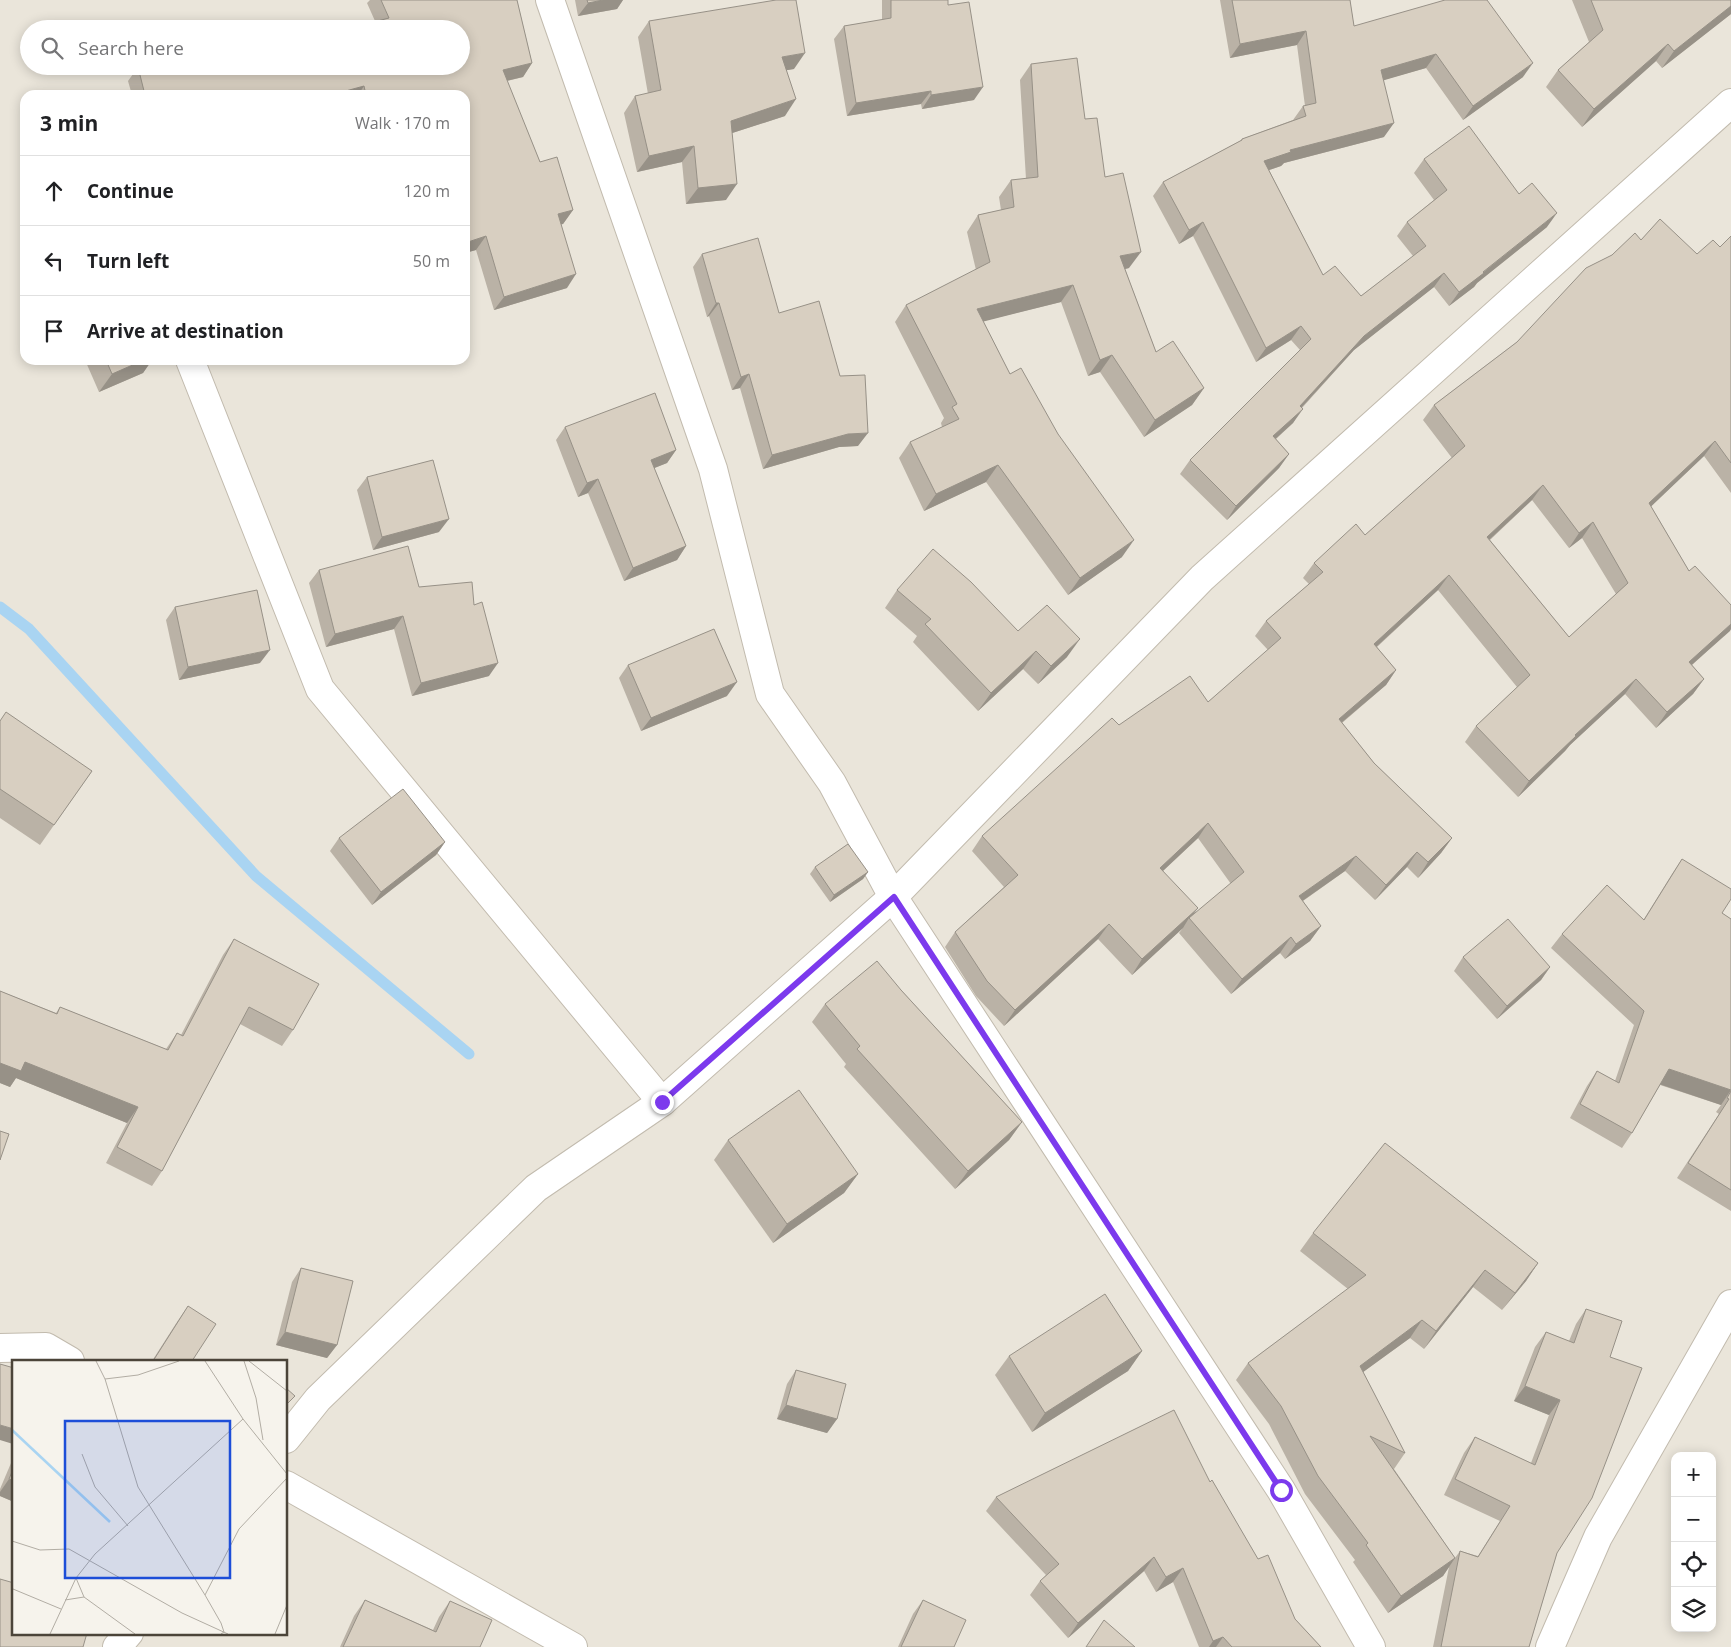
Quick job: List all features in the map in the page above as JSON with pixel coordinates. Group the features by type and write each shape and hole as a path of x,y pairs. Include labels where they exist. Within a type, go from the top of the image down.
{"street":[{"path":"550,0 713,469 770,694 832,783 894,897 1281,1490 1371,1647"},
{"path":"288,1436 318,1399 536,1188 662,1102 894,897 1202,578 1731,103"},
{"path":"192,365 320,689 662,1102"},
{"path":"1550,1647 1598,1537 1731,1304"},
{"path":"0,1348 46,1347 68,1360"},
{"path":"288,1486 573,1647"},
{"path":"117,1647 128,1634"}],"shaded area":[{"path":"0,0 1731,0 1731,1647 0,1647"}],"building":[{"path":"381,0 517,0 532,63 503,70 540,162 557,157 573,210 558,214 576,274 504,297 486,236 470,241 470,90 365,90 364,86 349,90 144,90 140,75 470,75 470,20 381,20 389,18"},
{"path":"587,0 603,0 588,3"},
{"path":"776,0 796,0 805,53 782,57 796,99 731,121 737,184 698,188 694,146 649,156 635,96 661,90 649,21"},
{"path":"891,0 948,0 948,5 969,2 983,87 931,95 931,91 856,103 844,26 891,18"},
{"path":"1232,0 1350,0 1354,26 1445,0 1487,0 1533,63 1473,106 1436,54 1381,70 1394,123 1290,150 1291,152 1264,161 1323,275 1335,266 1361,296 1426,246 1407,222 1447,190 1424,159 1469,126 1519,194 1532,183 1557,213 1459,292 1444,273 1364,336 1300,406 1303,409 1273,436 1289,454 1236,506 1190,460 1311,339 1301,326 1266,348 1203,222 1189,230 1163,182 1242,139 1306,116 1303,106 1316,103 1306,31 1240,44"},
{"path":"1591,0 1731,0 1731,6 1674,51 1668,44 1594,109 1558,70 1603,30"},
{"path":"1077,58 1085,119 1097,118 1105,177 1123,173 1141,252 1120,256 1156,352 1173,341 1204,388 1155,420 1112,355 1100,360 1073,285 977,309 1010,374 1021,368 1058,434 1134,540 1080,578 998,465 936,494 910,442 959,419 952,407 957,404 906,305 990,262 978,215 1014,207 1011,180 1038,177 1031,64"},
{"path":"1660,219 1697,254 1713,240 1720,247 1731,236 1731,463 1715,441 1649,503 1689,571 1695,566 1731,605 1731,624 1689,662 1704,679 1667,712 1636,679 1575,735 1529,781 1476,726 1530,675 1449,575 1374,644 1396,670 1339,719 1374,763 1452,838 1428,862 1417,852 1386,885 1356,856 1299,896 1321,926 1296,944 1291,937 1242,979 1189,918 1244,872 1208,823 1160,868 1198,908 1142,959 1109,924 1015,1010 987,981 955,932 1018,875 982,836 1112,718 1119,725 1190,676 1208,702 1281,638 1266,621 1323,572 1314,563 1356,524 1365,535 1465,446 1434,405 1517,342 1586,268 1612,255 1635,233 1641,240","holes":["1543,485 1579,533 1593,522 1628,583 1569,637 1487,537"]},
{"path":"758,238 779,313 819,301 840,376 865,375 868,433 848,434 772,455 749,374 741,377 702,254"},
{"path":"108,365 133,365 112,374"},
{"path":"655,393 676,450 651,460 686,546 633,568 598,479 587,483 565,427"},
{"path":"433,460 449,519 382,537 367,477"},
{"path":"408,546 419,587 472,582 474,605 482,602 498,663 421,683 403,616 335,634 319,570"},
{"path":"933,549 971,582 1018,631 1047,605 1080,639 1051,666 1036,651 991,693 925,624 931,619 897,590"},
{"path":"257,590 270,650 188,667 175,607"},
{"path":"714,629 737,682 651,718 628,665"},
{"path":"6,712 92,771 54,825 0,789 0,721"},
{"path":"403,789 445,842 381,892 339,838"},
{"path":"848,844 868,872 834,895 815,867"},
{"path":"1682,859 1731,889 1731,899 1722,913 1731,919 1731,1090 1669,1069 1632,1133 1580,1104 1597,1071 1619,1083 1644,1011 1562,934 1607,885 1644,920"},
{"path":"1508,919 1550,967 1507,1006 1463,957"},
{"path":"234,939 319,984 293,1030 249,1007 162,1171 117,1147 138,1107 25,1062 21,1071 0,1063 0,991 57,1014 60,1007 168,1050 177,1033 183,1036"},
{"path":"877,961 901,990 1022,1122 968,1171 857,1049 860,1046 825,1004"},
{"path":"799,1090 858,1174 787,1224 728,1140"},
{"path":"1731,1091 1731,1190 1688,1163 1729,1099 1727,1098"},
{"path":"0,1131 9,1134 0,1160"},
{"path":"1385,1143 1538,1263 1515,1293 1485,1270 1436,1331 1422,1320 1360,1366 1405,1453 1370,1436 1455,1558 1401,1596 1366,1545 1368,1543 1318,1476 1281,1406 1248,1363 1366,1275 1313,1233"},
{"path":"301,1268 353,1281 337,1345 285,1332"},
{"path":"1105,1294 1142,1351 1045,1413 1009,1356"},
{"path":"188,1306 216,1324 193,1360 154,1360"},
{"path":"1586,1309 1622,1321 1610,1357 1642,1368 1592,1498 1557,1553 1529,1647 1441,1647 1460,1551 1478,1557 1510,1506 1455,1479 1475,1437 1535,1465 1560,1400 1525,1386 1546,1332 1574,1343"},
{"path":"0,1364 12,1367 12,1428 0,1425"},
{"path":"796,1370 846,1384 837,1419 786,1405"},
{"path":"288,1390 295,1396 288,1403"},
{"path":"1174,1410 1210,1482 1212,1480 1258,1559 1268,1555 1295,1619 1321,1647 1232,1647 1223,1637 1213,1641 1183,1568 1166,1577 1154,1557 1078,1623 1040,1581 1059,1564 996,1497"},
{"path":"0,1579 12,1582 12,1634 87,1634 83,1647 0,1647"},
{"path":"365,1600 436,1632 450,1601 492,1620 480,1647 343,1647"},
{"path":"923,1600 966,1620 954,1647 901,1647"},
{"path":"1104,1620 1135,1647 1086,1647"}],"waterway":[{"path":"0,607 29,629 256,876 469,1054"}],"route":[{"path":"662,1102 894,897 1281,1490"}]}
